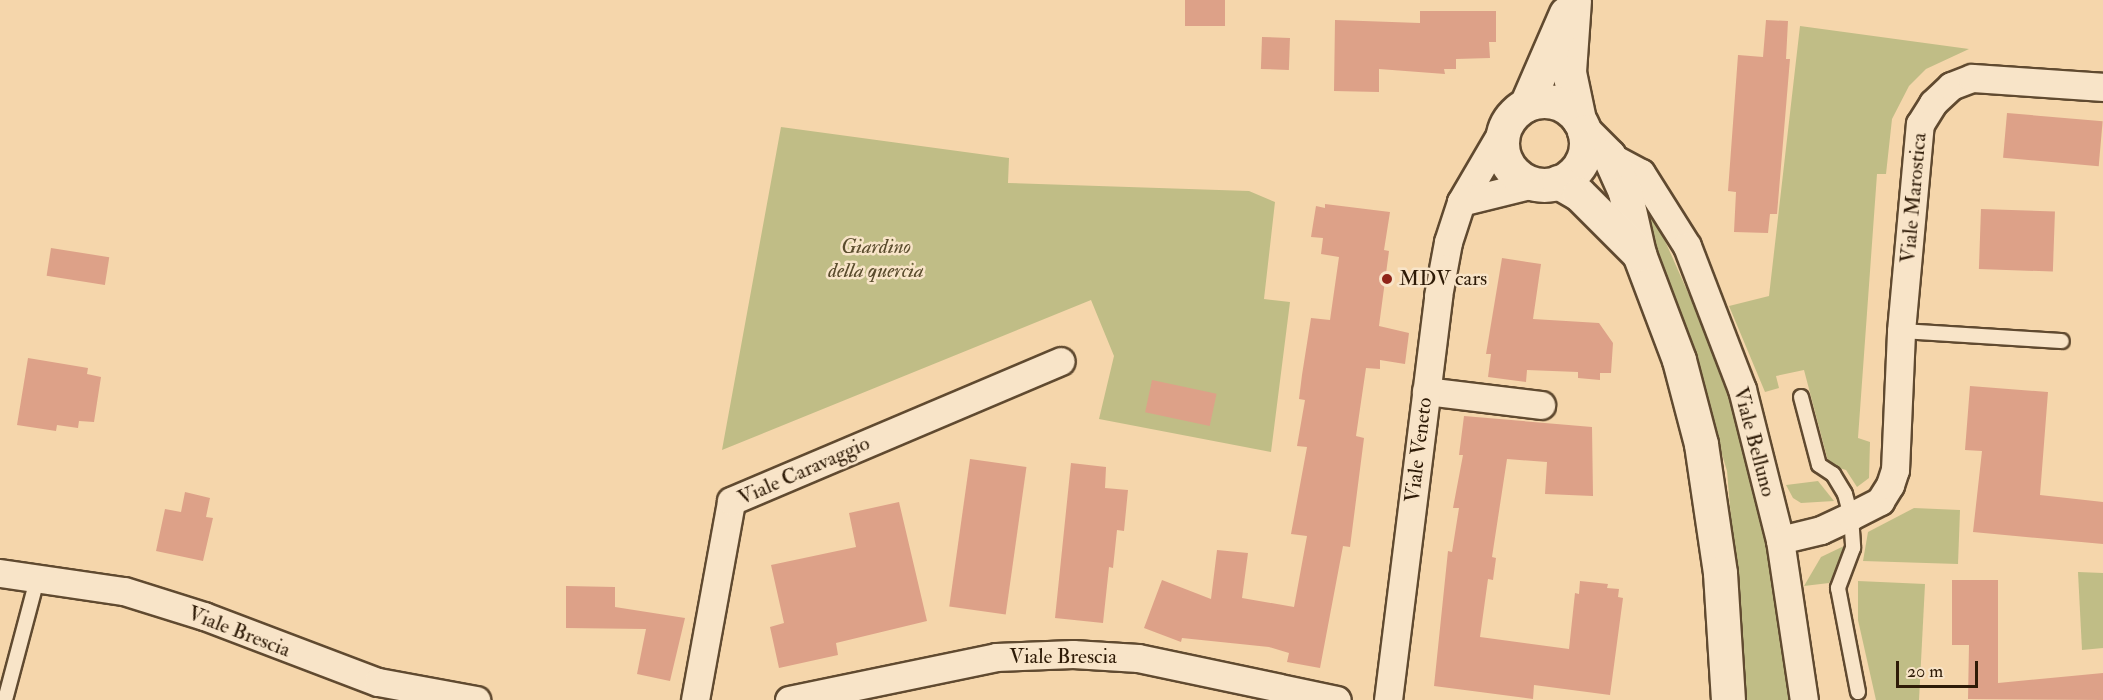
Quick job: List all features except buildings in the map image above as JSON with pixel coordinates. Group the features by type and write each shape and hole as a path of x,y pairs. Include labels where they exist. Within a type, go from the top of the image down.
{"main road":[{"path":"1526,105 1573,0"},
{"path":"1557,187 1569,176 1584,156 1582,125 1569,72 1573,0"},
{"path":"1625,192 1557,187 1516,174 1504,157 1503,130 1516,111 1526,105 1555,102 1582,125 1609,156 1625,192 1639,254 1671,338 1701,444 1720,573 1728,700"},
{"path":"1557,187 1639,254"}],"street":[{"name":"Viale Marostica","path":"1780,540 1821,530 1880,501 1895,470 1902,331 1920,124 1933,103 1951,86 1972,78 2103,87"},
{"name":"Viale Veneto","path":"1388,700 1426,392 1448,242 1461,202 1503,130"},
{"name":"Viale Belluno","path":"1609,156 1641,173 1659,198 1687,246 1742,389 1780,540 1804,700"},
{"path":"1461,202 1557,187"},
{"path":"1625,192 1659,198"},
{"name":"Viale Caravaggio","path":"695,700 731,501 1061,361"},
{"path":"1426,392 1541,405"},
{"name":"Viale Brescia","path":"0,573 38,576 124,591 194,613 378,682 476,700"},
{"name":"Viale Brescia","path":"789,700 996,657 1073,654 1138,658 1337,700"}],"lane":[{"path":"1902,331 2062,342"},
{"path":"1801,397 1819,465 1833,474 1845,494 1851,516 1853,548 1838,588 1858,692"},
{"path":"5,700 38,576"}],"green space":[{"path":"1800,26 1969,49 1926,69 1909,86 1892,119 1886,174 1877,174 1858,438 1870,442 1869,478 1857,487 1846,470 1829,465 1804,370 1776,376 1779,388 1765,392 1729,306 1769,296"},
{"name":"Giardino della quercia","path":"781,127 1009,158 1008,183 1249,191 1275,202 1264,299 1290,302 1271,452 1099,419 1114,356 1091,300 722,450"},
{"path":"1634,207 1654,216 1725,376 1750,462 1775,585 1789,700 1746,700 1727,471 1684,329"},
{"path":"1818,481 1834,501 1801,503 1793,498 1786,485"},
{"path":"1914,508 1960,510 1958,564 1863,561 1868,532"},
{"path":"1844,546 1839,566 1829,583 1804,586 1821,557"},
{"path":"2078,572 2103,573 2103,648 2082,650"},
{"path":"1858,581 1925,584 1919,700 1876,700 1858,620"}],"place":[{"name":"MDV cars","path":"1387,279"}]}
